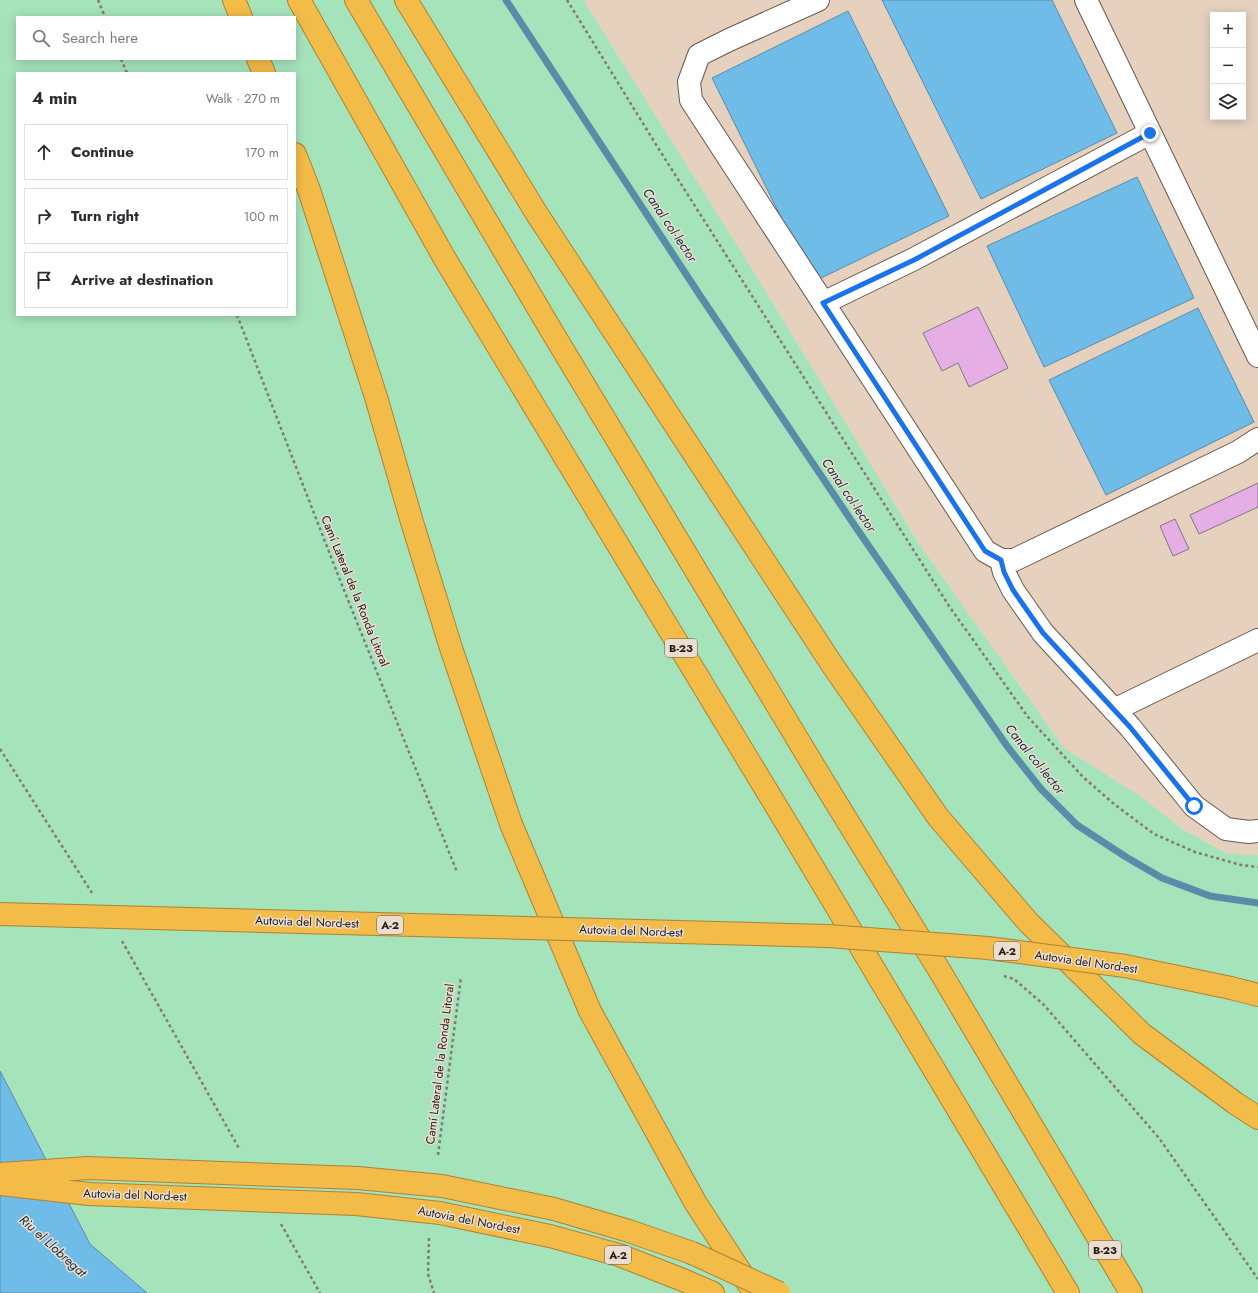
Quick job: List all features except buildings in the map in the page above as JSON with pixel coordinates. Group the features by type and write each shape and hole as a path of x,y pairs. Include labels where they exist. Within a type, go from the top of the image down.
{"highway":[{"path":"234,0 241,16"},
{"name":"B-23","path":"298,0 445,259 1068,1293"},
{"name":"B-23","path":"356,0 550,328 828,790 941,973 1131,1293"},
{"path":"406,0 546,227 833,666 938,817 1028,922 1142,1034 1234,1103 1258,1118"},
{"path":"258,60 264,72"},
{"path":"296,157 312,198 376,397 412,522 451,648 511,824 590,1011 695,1202 754,1293"},
{"name":"Autovia del Nord-est","path":"0,914 828,936 988,948 1125,966 1258,995"},
{"path":"0,1174 88,1168 358,1178 442,1186 554,1209 629,1231 692,1253 779,1293"},
{"name":"Autovia del Nord-est","path":"0,1184 89,1194 356,1204 440,1213 550,1236 620,1255 713,1293"}],"lane":[{"path":"818,0 728,40 699,56 689,82 691,100 985,551 1001,560 1014,560 1238,452 1258,439"},
{"path":"1086,0 1258,356"},
{"path":"823,303 914,260 1150,133"},
{"path":"1001,560 1004,572 1013,590 1043,633 1130,727 1194,806 1226,829 1249,832 1258,831"},
{"path":"1114,710 1258,640"}],"path":[{"path":"98,0 105,16"},
{"path":"567,0 660,151 949,606 1028,717 1083,777 1114,804 1154,834 1195,852 1241,865 1258,867"},
{"path":"121,60 127,72"},
{"name":"Camí Lateral de la Ronda Litoral","path":"237,316 338,575 457,872"},
{"path":"0,749 81,876"},
{"path":"132,956 234,1139"},
{"path":"1000,974 1014,979 1044,1005 1159,1138 1258,1279"},
{"name":"Camí Lateral de la Ronda Litoral","path":"438,1154 461,977"},
{"path":"282,1226 320,1293"},
{"path":"430,1238 428,1274 434,1293"}],"shaded area":[{"path":"583,0 1258,0 1258,855 1228,854 1182,829 1140,796 1064,748 919,544 757,277"}],"green space":[{"path":"0,0 583,0 757,277 919,544 1064,748 1140,796 1182,829 1228,854 1258,855 1258,1293 147,1293 90,1244 0,1071"}],"water":[{"path":"882,0 1052,0 1117,133 981,199"},
{"path":"848,11 949,216 813,282 712,78"},
{"path":"1137,177 1194,298 1044,367 987,246"},
{"path":"1198,308 1254,422 1106,495 1049,380"},
{"name":"Riu el Llobregat","path":"0,1071 90,1244 147,1293 0,1293"}],"waterway":[{"name":"Canal col·lector","path":"506,0 701,297 857,529 1007,746 1041,789 1077,825 1126,857 1162,878 1210,896 1258,903"}],"route":[{"path":"1150,133 914,260 823,303 985,551 1001,560 1004,572 1013,590 1043,633 1130,727 1194,806"}]}
